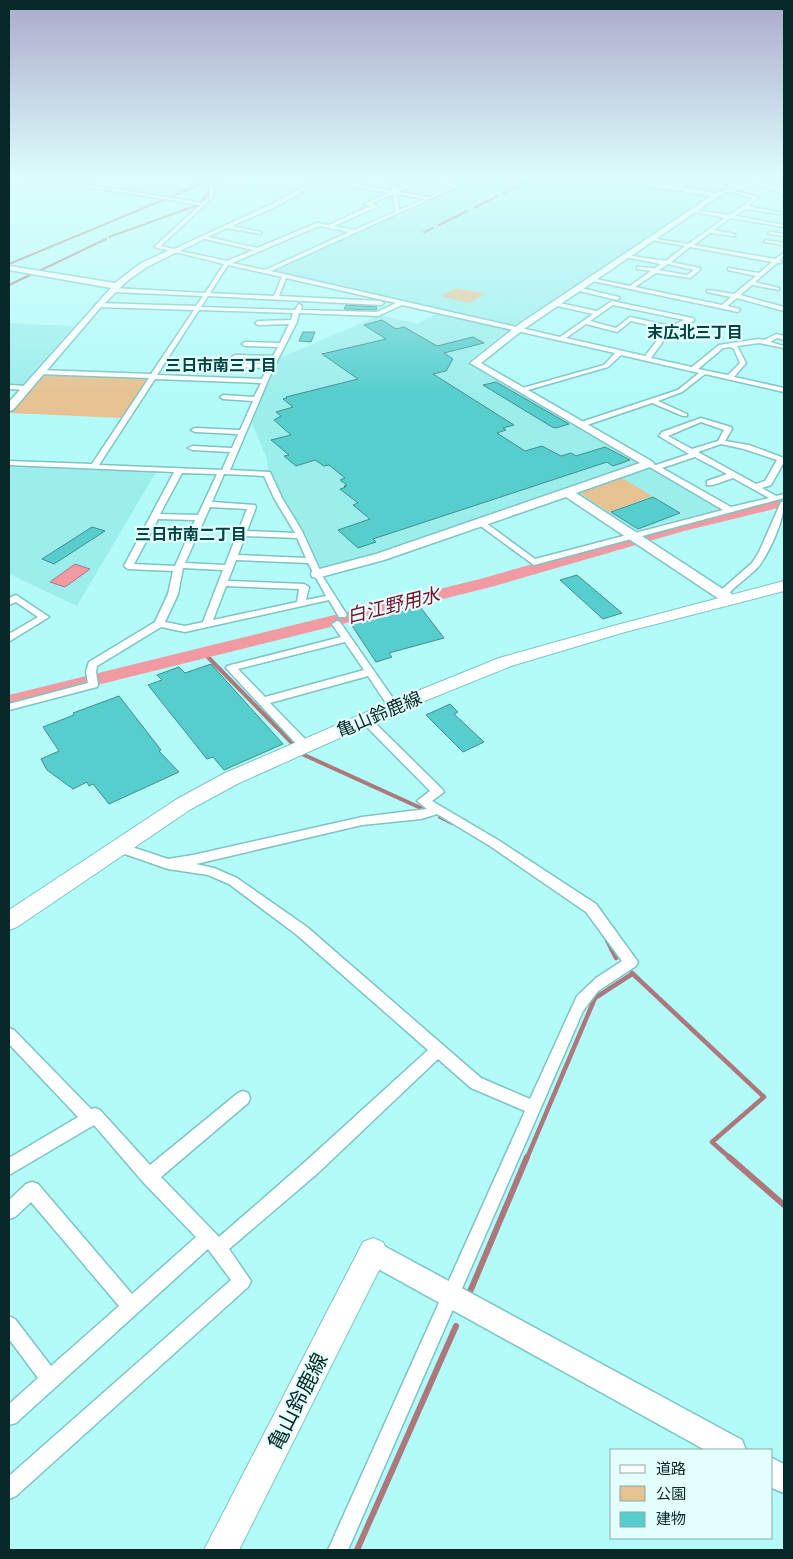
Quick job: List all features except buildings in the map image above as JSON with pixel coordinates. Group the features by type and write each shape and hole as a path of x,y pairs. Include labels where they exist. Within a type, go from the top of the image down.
{"main road":[{"name":"亀山鈴鹿線","path":"9,921 184,804 216,786 394,707 505,662 620,629 784,586"},
{"name":"亀山鈴鹿線","path":"221,1550 373,1252"}],"street":[{"path":"165,249 784,390"},
{"path":"9,408 114,288 136,270 180,249"},
{"path":"252,249 258,250"},
{"path":"94,467 228,262 261,249"},
{"path":"267,271 317,249"},
{"path":"638,249 518,329 475,363 730,510"},
{"path":"678,249 684,250"},
{"path":"704,249 784,263"},
{"path":"631,288 684,250"},
{"path":"723,307 784,254"},
{"path":"667,255 675,256"},
{"path":"627,256 698,269 688,277 639,268"},
{"path":"741,261 770,267"},
{"path":"9,268 114,288 207,295 401,303"},
{"path":"730,269 760,275"},
{"path":"276,298 285,275"},
{"path":"591,280 738,310"},
{"path":"750,284 777,289"},
{"path":"745,288 770,293"},
{"path":"561,339 618,298 577,290"},
{"path":"708,290 784,309"},
{"path":"9,707 94,685 90,668 93,664 159,624 173,594 175,579 208,504 294,322 300,299"},
{"path":"98,305 378,314 401,303"},
{"path":"612,303 692,320 670,328 647,358"},
{"path":"555,304 598,313"},
{"path":"585,322 617,330 643,310"},
{"path":"630,319 670,328"},
{"path":"258,323 294,322"},
{"path":"765,342 784,332"},
{"path":"776,336 784,338"},
{"path":"269,337 286,338"},
{"path":"694,369 721,346 749,341 765,342 782,347"},
{"path":"245,344 282,345"},
{"path":"730,344 737,348 743,363 730,377"},
{"path":"521,390 606,366 620,352"},
{"path":"236,356 276,358"},
{"path":"235,364 272,366"},
{"path":"582,425 680,391 705,371"},
{"path":"40,372 266,381"},
{"path":"9,387 26,388"},
{"path":"224,397 258,398"},
{"path":"652,401 685,415"},
{"path":"721,442 728,429 701,420 663,436 775,498"},
{"path":"195,430 242,432"},
{"path":"317,574 380,558 567,492 693,453 721,442 746,447 783,459 768,483 756,487"},
{"path":"192,448 235,450"},
{"path":"9,463 267,474 278,498 300,536 317,574 342,615"},
{"path":"179,471 128,566 228,568"},
{"path":"710,483 733,475"},
{"path":"567,492 730,600"},
{"path":"479,522 534,562 637,537 784,496"},
{"path":"207,624 252,507 208,504"},
{"path":"730,600 725,591 755,565 763,552 784,504"},
{"path":"155,516 202,518"},
{"path":"241,533 300,536"},
{"path":"232,557 311,561"},
{"path":"223,583 304,587 301,604"},
{"path":"159,624 185,629 332,597"},
{"path":"9,602 16,598 44,617 9,637"},
{"path":"337,624 394,707"},
{"path":"304,746 231,668 347,639"},
{"path":"263,701 370,672"},
{"path":"338,1550 582,997 631,962 590,908 494,843 458,820 435,810 423,801 438,792 366,720"},
{"path":"168,864 362,821 422,815 435,810"},
{"path":"120,848 168,864 210,871 233,880 302,931 476,1083 534,1108"},
{"path":"9,1034 90,1119"},
{"path":"9,1416 132,1307 312,1167 438,1050"},
{"path":"149,1176 243,1098"},
{"path":"9,1167 95,1115 212,1244 242,1281 9,1489"},
{"path":"9,1211 32,1190 132,1307"},
{"path":"373,1252 730,1449"},
{"path":"9,1325 50,1380"},
{"path":"773,1473 784,1479"}],"shaded area":[{"path":"320,249 631,249 515,325 273,270"},
{"path":"439,312 510,329 467,362 636,460 634,464 400,545 380,555 322,569 319,568 268,471 267,459 251,421 278,359 380,315 418,324"},
{"path":"9,323 73,327 20,387 9,386"},
{"path":"9,465 156,472 77,606 9,574"},
{"path":"651,468 719,507 719,510 635,530 579,494"},
{"path":"75,564 90,569 65,587 50,582"}],"green space":[{"path":"457,288 485,294 469,303 440,296"},
{"path":"42,373 151,377 123,418 9,413"},
{"path":"622,478 652,496 609,512 580,493"}],"waterway":[{"path":"9,264 46,249"},
{"path":"37,272 86,249"},
{"path":"9,285 30,275"},
{"name":"白江野用水","path":"9,701 485,583 680,527 777,504"},
{"path":"203,652 293,744"},
{"path":"302,754 423,809"},
{"path":"440,817 452,823"},
{"path":"606,938 616,958"},
{"path":"632,973 764,1097 712,1142 730,1158"},
{"path":"527,1158 595,998 632,974"},
{"path":"469,1294 527,1157"},
{"path":"729,1157 784,1205"},
{"path":"357,1550 456,1326"}],"district":[{"name":"末広北三丁目","path":"695,332"},
{"name":"三日市南三丁目","path":"221,365"},
{"name":"三日市南二丁目","path":"191,534"}]}
